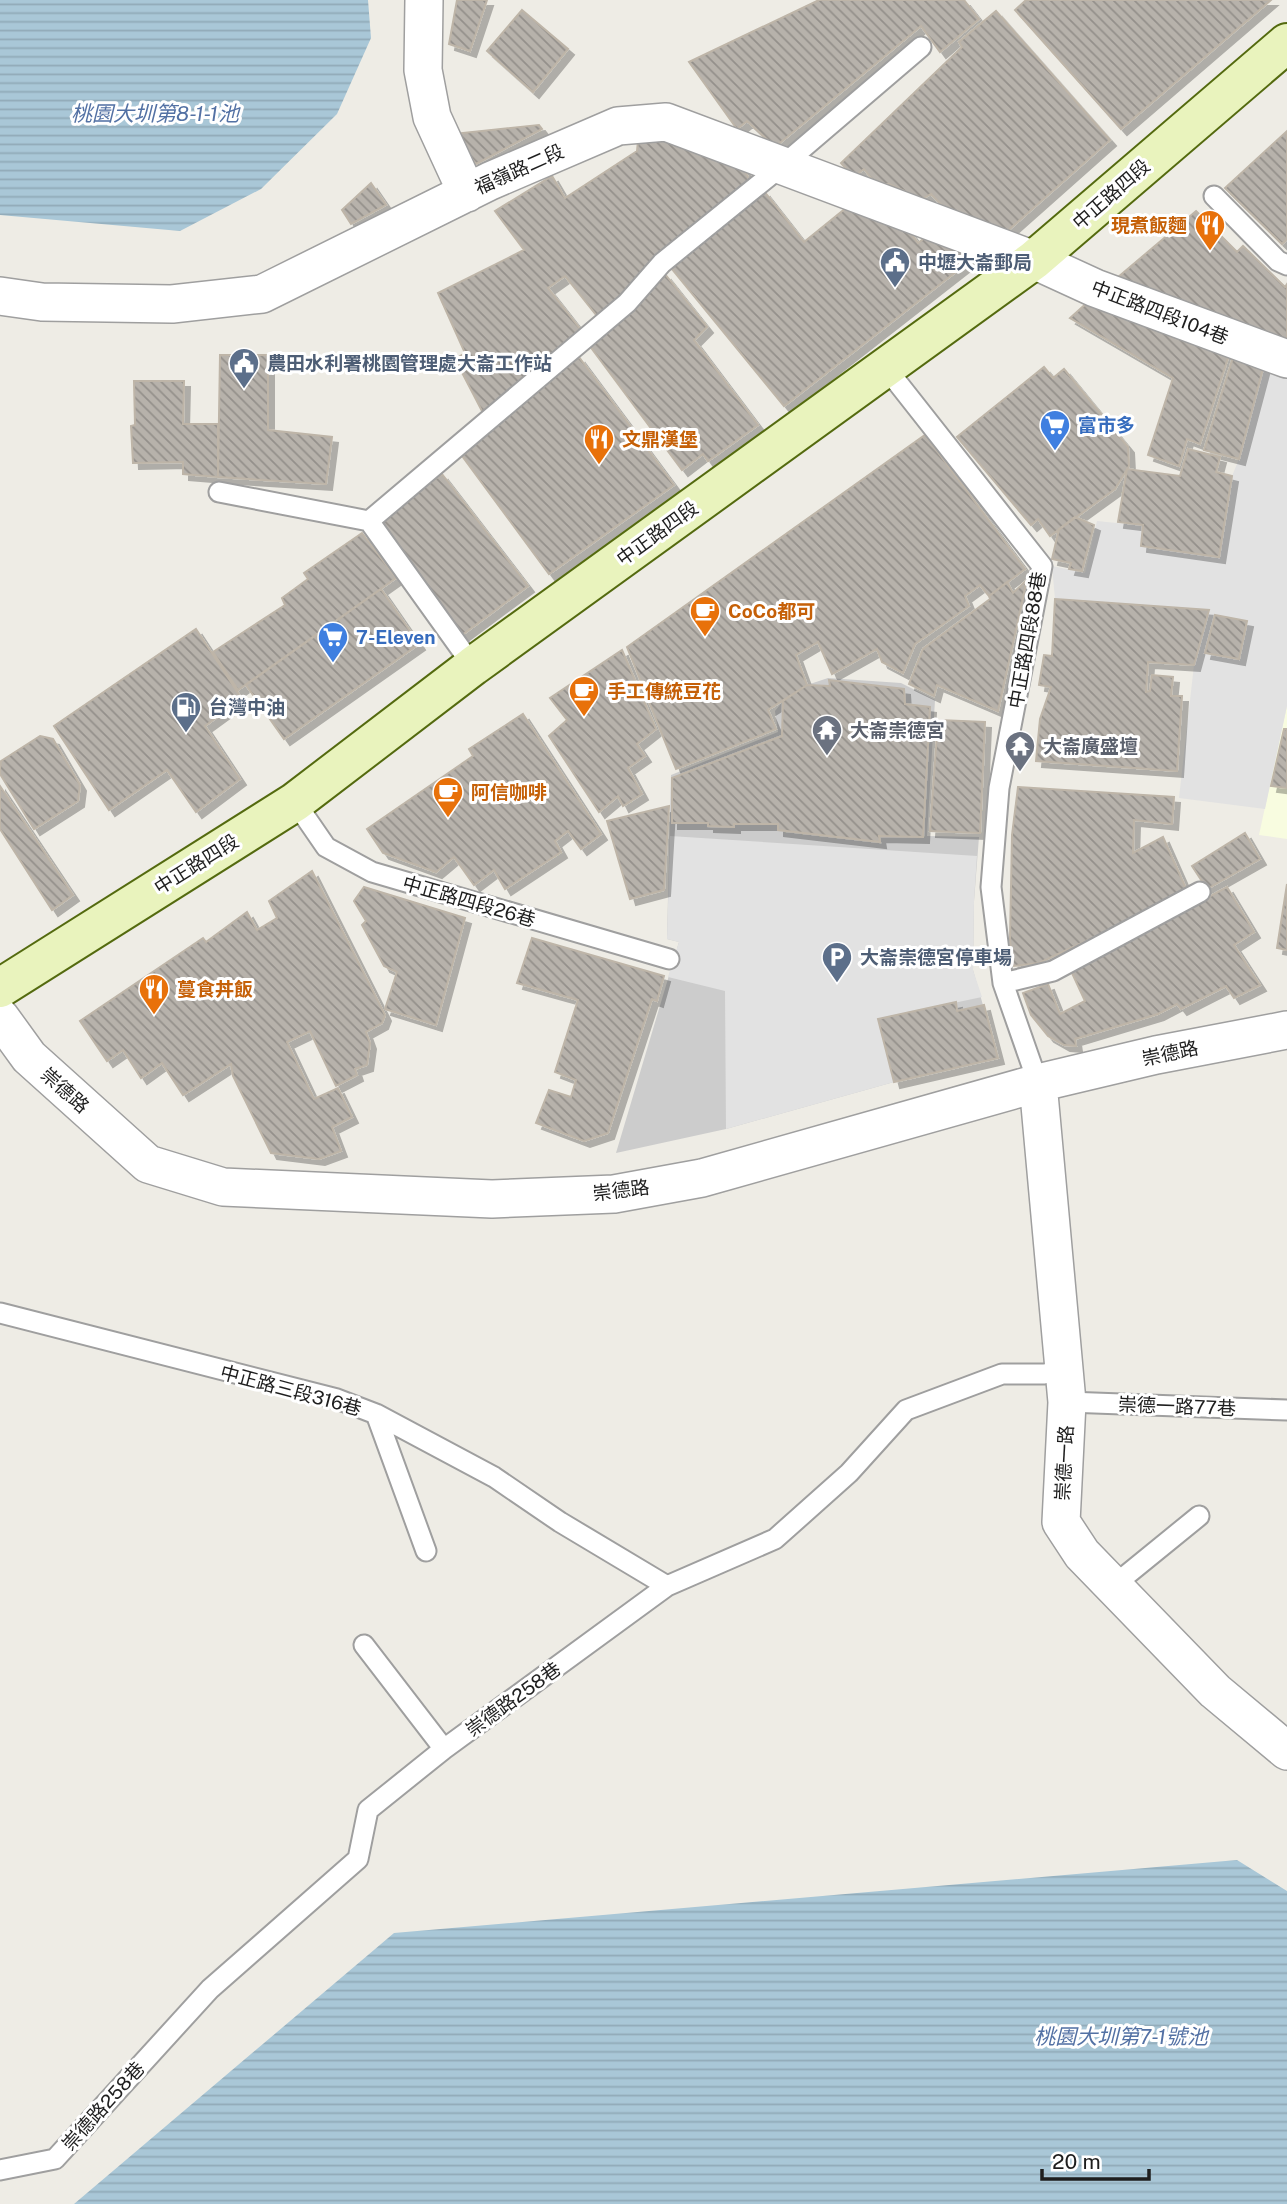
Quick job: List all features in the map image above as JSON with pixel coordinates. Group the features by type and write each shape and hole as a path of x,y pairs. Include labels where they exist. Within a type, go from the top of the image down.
{"main road":[{"name":"中正路四段","path":"0,988 295,802 473,666 1034,260 1287,43"}],"street":[{"path":"424,0 423,70 432,117 467,192"},
{"name":"福嶺路二段","path":"0,296 42,302 172,304 262,294 467,192 618,126 666,122 1034,260"},
{"name":"中正路四段104巷","path":"1034,260 1095,288 1287,359"},
{"name":"崇德路","path":"0,1017 29,1057 148,1164 223,1187 492,1199 614,1194 702,1178 1038,1083 1156,1055 1287,1030"},
{"name":"崇德一路","path":"1038,1083 1066,1386 1061,1522 1082,1554 1214,1691 1287,1751"}],"lane":[{"path":"369,521 627,303 662,263 783,165 921,47"},
{"path":"1214,196 1278,261 1287,265"},
{"name":"中正路四段88巷","path":"886,368 1042,566 999,788 991,887 1003,983 1038,1083"},
{"path":"219,492 369,521 473,666"},
{"name":"中正路四段26巷","path":"295,802 326,847 372,872 669,959"},
{"path":"1003,983 1052,971 1200,892"},
{"name":"中正路三段316巷","path":"0,1313 337,1399 376,1414 494,1477 560,1522 667,1586"},
{"name":"崇德路258巷","path":"0,2170 55,2159 210,1989 358,1859 368,1810 444,1749 667,1586 775,1539 849,1472 906,1409 1002,1374 1044,1374 1066,1386"},
{"name":"崇德一路77巷","path":"1066,1386 1287,1410"},
{"path":"376,1414 426,1551"},
{"path":"1113,1586 1199,1516"},
{"path":"364,1646 444,1749"}],"shaded area":[{"path":"1264,365 1287,366 1287,706 1265,809 1179,798 1194,665 1208,610 1055,599 1052,566 1085,573 1097,521 1223,534 1232,476"},
{"name":"大崙崇德宮","path":"828,678 901,683 935,700 927,836 979,837 974,901 973,970 998,1058 894,1082 726,1129 616,1153 679,942 667,939 671,775 778,732 775,711 783,701 807,685"},
{"path":"1287,706 1287,839 1259,835"},
{"name":"大崙崇德宮停車場","path":"670,836 977,856 973,970 982,997 878,1019 894,1082 726,1129 725,991 668,977 679,942 667,939"}],"water":[{"name":"桃園大圳第8-1-1池","path":"0,0 368,0 371,38 337,114 261,189 180,231 0,215"},
{"name":"桃園大圳第7-1號池","path":"1237,1860 1287,1891 1287,2204 74,2204 394,1933"}],"building":[{"path":"457,0 487,0 470,51 449,44"},
{"path":"819,0 964,0 979,19 940,52 921,26 775,147 747,121 737,129 689,62"},
{"path":"1026,0 1271,0 1121,129 1015,10"},
{"path":"522,10 568,49 533,92 487,51"},
{"path":"996,11 1110,140 1004,234 948,212 931,194 922,199 889,184 876,184 864,169 853,177 841,163 962,47 959,42"},
{"path":"539,125 542,129 476,164 453,134"},
{"path":"1287,131 1287,239 1282,244 1225,188"},
{"path":"669,139 744,169 751,183 597,316 565,276 548,288 581,330 484,415 455,359 465,353 438,293 524,250 495,211 552,176 565,198 637,151 638,141"},
{"path":"371,183 386,205 351,224 342,210"},
{"path":"764,191 804,242 851,204 905,225 918,243 931,233 975,257 784,406 671,268"},
{"path":"1196,211 1237,252 1243,246 1285,287 1287,284 1287,348 1110,284"},
{"path":"665,274 707,327 694,340 758,425 708,461 703,454 682,470 589,345 626,317"},
{"path":"1088,302 1229,355 1200,444 1187,439 1179,466 1148,455 1173,378 1070,318"},
{"path":"1234,354 1264,365 1239,459 1204,450"},
{"name":"農田水利署桃園管理處大崙工作站","path":"220,355 268,355 268,430 332,437 326,484 218,477"},
{"path":"579,357 674,485 549,574 462,456"},
{"path":"1044,367 1053,378 1064,369 1128,447 1129,466 1115,489 1050,536 1038,519 1031,525 957,437"},
{"path":"134,381 184,381 183,424 218,424 218,477 183,474 183,462 133,463 131,426 135,425"},
{"path":"925,435 1025,569 989,596 980,585 965,596 969,606 915,644 903,673 882,662 877,649 832,674 818,642 796,655 807,685 768,710 776,729 676,769 627,647"},
{"path":"1188,449 1220,457 1216,472 1232,476 1219,557 1141,546 1143,525 1118,522 1127,469 1180,476"},
{"path":"442,474 528,586 462,635 381,520"},
{"path":"1075,517 1094,525 1082,571 1069,569 1071,563 1052,559 1059,529"},
{"path":"362,533 396,578 238,690 213,652 285,605 282,598 308,579 304,573"},
{"path":"1027,580 998,711 937,685 934,696 909,684 923,649 990,599 989,596 1007,582 1013,593"},
{"name":"7-Eleven","path":"381,589 419,644 284,739 246,685"},
{"path":"1055,599 1209,610 1194,665 1148,662 1146,692 1150,691 1152,675 1173,677 1171,696 1182,696 1177,771 1036,761 1040,719 1051,687 1039,685 1044,655 1052,656"},
{"path":"1215,615 1247,621 1239,659 1205,653"},
{"path":"196,629 242,699 205,726 240,779 196,812 167,770 109,810 54,726"},
{"path":"622,650 656,729 637,744 645,756 628,768 642,794 623,806 618,796 599,812 549,736 567,720 550,698"},
{"name":"大崙崇德宮","path":"829,680 904,689 905,704 930,707 923,837 879,836 880,842 778,830 778,824 734,824 734,827 708,826 708,823 672,823 672,778 782,736 783,701 807,685 830,686"},
{"path":"523,714 601,834 581,849 568,831 555,841 561,852 505,889 494,870 474,885 454,857 436,872 383,853 367,829 473,756 469,749"},
{"path":"938,720 985,722 980,833 930,831"},
{"path":"1284,729 1287,729 1287,788 1271,786"},
{"path":"40,736 53,739 80,785 78,801 34,829 0,774 0,769 1,761"},
{"path":"0,786 73,895 52,910 0,829"},
{"path":"1018,787 1174,797 1172,824 1134,820 1133,853 1163,837 1188,893 1039,963 1013,966 1010,940 1012,835"},
{"path":"669,806 664,890 630,899 607,821"},
{"path":"1245,833 1260,859 1207,889 1192,866"},
{"path":"312,871 385,1015 382,1023 366,1032 370,1043 367,1065 355,1069 357,1075 336,1086 310,1031 287,1042 314,1099 338,1088 352,1117 332,1127 341,1151 319,1159 271,1153 233,1076 231,1064 183,1095 162,1063 141,1078 123,1050 107,1061 80,1021 203,938 206,942 247,912 257,930 277,918 269,901"},
{"path":"1287,884 1287,950 1277,948"},
{"path":"364,887 465,918 436,1025 385,1009 397,972 384,966 362,925 366,921 354,901"},
{"path":"1227,887 1254,932 1234,945 1260,985 1234,998 1226,986 1181,1009 1177,1004 1158,1014 1075,1039 1076,1046 1064,1045 1048,1036 1031,1015 1023,993 1048,984 1060,1014 1085,1001 1071,971"},
{"path":"532,938 664,976 657,1001 652,999 608,1133 584,1141 536,1123 549,1090 571,1097 576,1080 555,1072 578,1000 517,983"},
{"path":"956,1002 957,1011 984,1005 998,1058 894,1082 878,1019"}],"place":[{"name":"現煮飯麵","path":"1210,252"},
{"name":"中壢大崙郵局","path":"895,289"},
{"name":"農田水利署桃園管理處大崙工作站","path":"244,390"},
{"name":"富市多","path":"1055,452"},
{"name":"文鼎漢堡","path":"599,466"},
{"name":"CoCo都可","path":"705,638"},
{"name":"7-Eleven","path":"333,664"},
{"name":"手工傳統豆花","path":"584,718"},
{"name":"台灣中油","path":"186,734"},
{"name":"大崙崇德宮","path":"827,757"},
{"name":"大崙廣盛壇","path":"1020,773"},
{"name":"阿信咖啡","path":"448,819"},
{"name":"大崙崇德宮停車場","path":"837,984"},
{"name":"蔓食丼飯","path":"154,1016"}]}
